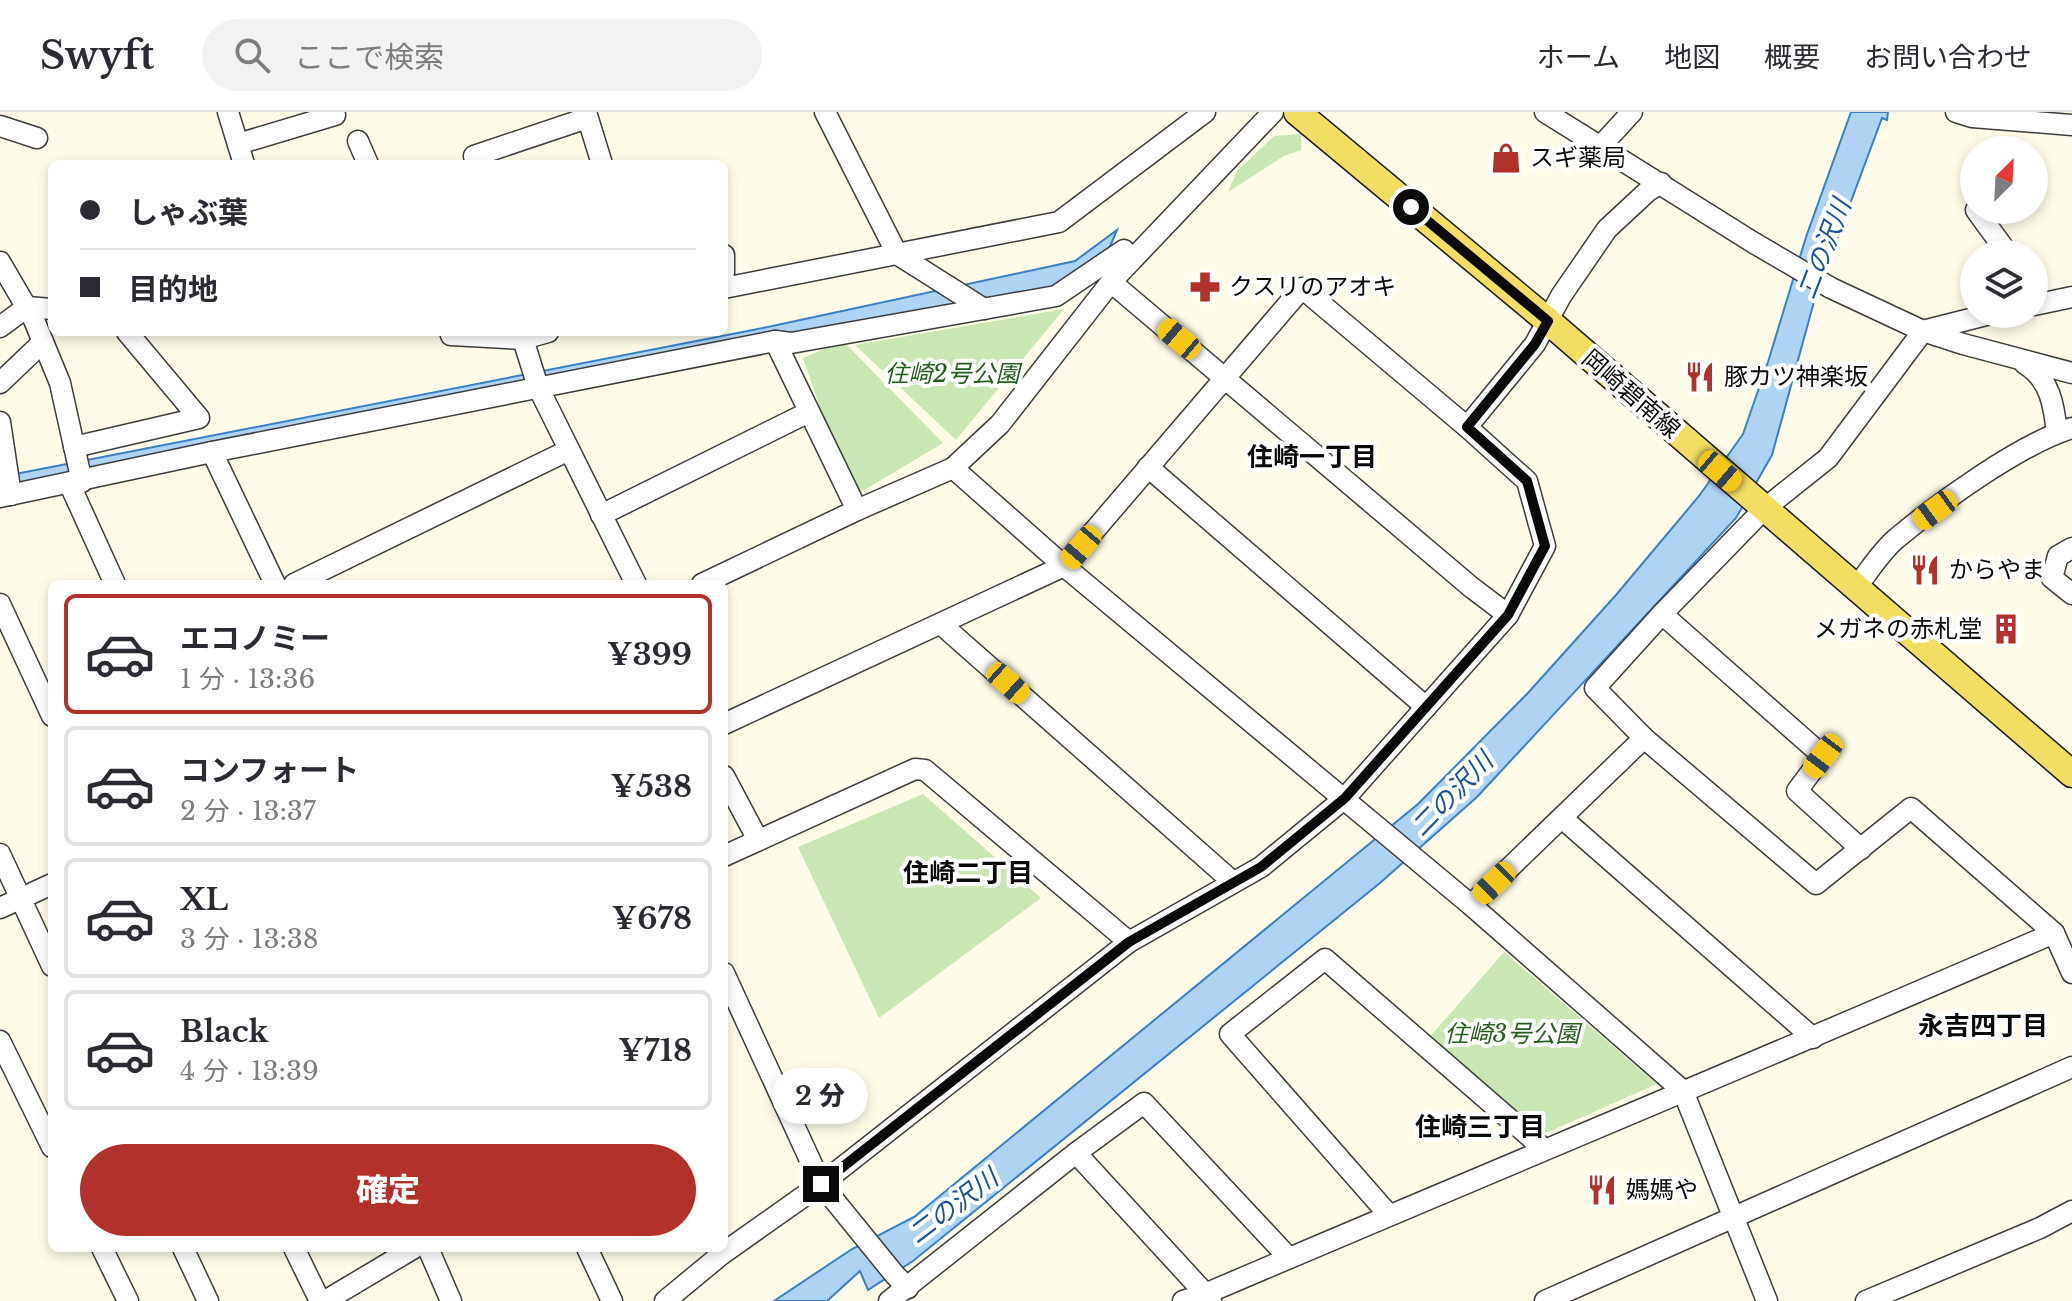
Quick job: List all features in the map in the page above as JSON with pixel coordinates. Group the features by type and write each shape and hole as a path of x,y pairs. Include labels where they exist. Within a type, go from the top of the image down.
{"main road":[{"name":"岡崎碧南線","path":"1297,112 1548,321 2072,774"}],"street":[{"path":"228,112 243,160"},
{"path":"825,112 897,254 978,306"},
{"path":"728,287 1059,222 1205,112"},
{"path":"710,580 953,468 1000,424 1111,282 1273,112"},
{"path":"1545,112 1831,288 1923,331 2072,373"},
{"path":"1600,147 1632,112"},
{"path":"1956,112 1972,117 2043,117 2072,125"},
{"path":"238,144 335,115"},
{"path":"475,160 474,156 586,115 601,160"},
{"path":"0,126 37,138"},
{"path":"358,141 366,160"},
{"path":"1467,427 1535,344 1561,296 1607,229 1661,183"},
{"path":"0,422 6,496 212,452 775,341 791,343 978,306 1056,296 1124,250"},
{"path":"0,262 27,307 60,383 74,447 76,483 113,580"},
{"path":"1111,282 1508,615"},
{"path":"728,722 1064,566 1302,288 1527,481 1545,546 1508,615 1345,798 1261,867 1129,942 821,1184 728,1246"},
{"path":"2048,302 2072,297"},
{"path":"0,327 27,307 48,309"},
{"path":"1960,322 1923,331 1828,458 1764,509 1595,688 1644,738 1816,884 1911,808 2054,933 2072,973"},
{"path":"74,447 199,418 130,336"},
{"path":"469,336 523,339 534,336"},
{"path":"523,339 538,387 634,580"},
{"path":"775,341 857,510"},
{"path":"0,383 43,342"},
{"path":"1857,586 1895,539 1975,481 2064,430 2046,385 2037,372 2014,358"},
{"path":"601,515 809,412"},
{"path":"302,580 569,450"},
{"path":"212,452 273,580"},
{"path":"1148,467 1426,707"},
{"path":"953,468 1064,566 1471,905 1683,1091 1767,1301"},
{"path":"2072,548 2058,556 2052,578 2072,594"},
{"path":"0,604 48,707"},
{"path":"1662,614 1823,756 1797,791 1861,849"},
{"path":"942,625 1233,882"},
{"path":"1471,905 1644,738"},
{"path":"728,854 915,769 925,770 1129,942"},
{"path":"728,784 758,840"},
{"path":"1562,818 1813,1038"},
{"path":"0,854 48,957"},
{"path":"0,908 48,886"},
{"path":"1183,1301 1208,1298 1289,1258 1813,1038 2054,933"},
{"path":"1389,1215 1230,1034 1325,959 1544,1149"},
{"path":"728,982 821,1184 901,1281"},
{"path":"0,1041 48,1139"},
{"path":"1545,1301 2072,1067"},
{"path":"889,1301 901,1281 1144,1103 1289,1258"},
{"path":"1076,1153 1208,1298"},
{"path":"1866,1301 2040,1228 2072,1211"},
{"path":"104,1252 128,1301"},
{"path":"185,1252 208,1301"},
{"path":"296,1252 322,1301 407,1252"},
{"path":"430,1252 451,1301"},
{"path":"589,1252 612,1301"},
{"path":"665,1301 719,1252"}],"green space":[{"path":"1301,134 1301,150 1284,156 1228,192 1237,171 1274,136"},
{"name":"住崎2号公園","path":"1064,309 956,440 855,345"},
{"path":"843,341 943,443 851,498 803,358"},
{"path":"923,794 1041,898 879,1018 798,847"},
{"name":"住崎3号公園","path":"1504,952 1657,1084 1546,1133 1427,1040"}],"water":[{"name":"二の沢川","path":"1851,112 1888,112 1887,120 1882,118 1815,298 1772,455 1736,518 1477,797 1380,883 913,1261 868,1290 860,1271 827,1301 774,1301 852,1249 914,1217 1418,804 1527,694 1699,496 1743,434 1806,237"},
{"path":"1117,230 1108,251 1059,289 0,489 0,477 728,336 1075,261"}],"place":[{"name":"スギ薬局","path":"1506,158"},
{"name":"クスリのアオキ","path":"1205,287"},
{"name":"豚カツ神楽坂","path":"1700,377"},
{"name":"からやま","path":"1925,570"},
{"name":"メガネの赤札堂","path":"2006,629"},
{"name":"媽媽や","path":"1602,1190"}],"district":[{"name":"住崎一丁目","path":"1312,457"},
{"name":"住崎二丁目","path":"968,873"},
{"name":"永吉四丁目","path":"1983,1026"},
{"name":"住崎三丁目","path":"1480,1127"}],"route":[{"path":"821,1184 1129,942 1261,867 1345,798 1508,615 1545,546 1527,481 1467,427 1535,344 1548,321 1411,207"}]}
